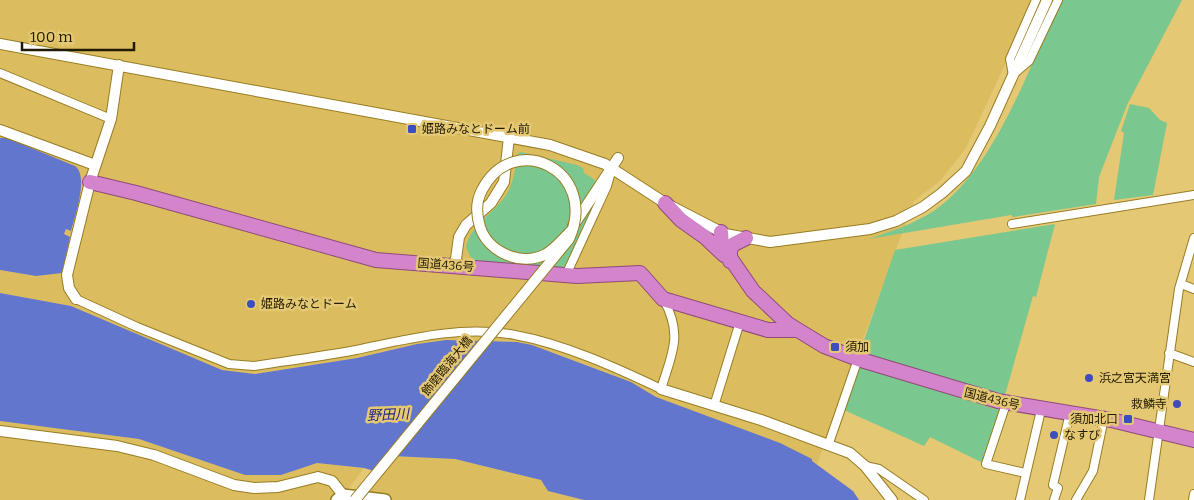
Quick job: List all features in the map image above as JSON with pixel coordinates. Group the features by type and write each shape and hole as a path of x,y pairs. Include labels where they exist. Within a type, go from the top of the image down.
{"highway":[{"name":"国道436号","path":"90,182 376,260 566,275 640,274 664,299 768,330 797,330"},
{"path":"665,203 681,220 705,237 730,261"},
{"name":"国道436号","path":"721,232 722,246 730,261 757,295 797,330 824,346 858,359 1006,404 1104,418 1194,440"},
{"path":"730,261 730,249 734,244 746,238"}],"main road":[{"path":"340,497 352,494 385,500"}],"street":[{"path":"1013,75 1010,59 1036,0"},
{"path":"0,44 12,44 567,149 612,168 665,203 721,232 770,242 870,229 896,221 923,207 942,194 966,170 1013,75 1047,0"},
{"path":"1013,75 1029,61 1058,0"},
{"path":"0,36 12,44"},
{"path":"119,65 111,119 90,182 67,276 69,288 76,299 137,327 229,364 254,366 274,364 452,332 513,334 537,340 626,372 661,389 829,444 850,453 865,466 892,500"},
{"path":"0,73 111,119"},
{"path":"0,130 95,165"},
{"path":"455,266 460,237 466,225 491,203 504,182 510,137"},
{"name":"飾磨臨海大橋","path":"355,500 569,239 575,222 576,203 568,182 549,165 528,161 501,167 486,183 479,195 478,220 484,236 499,251 512,257 537,257 546,254 571,231 612,168 618,158"},
{"path":"566,275 607,186 612,168"},
{"path":"1012,224 1194,195"},
{"path":"1152,499 1169,353 1181,284 1194,238"},
{"path":"1181,284 1194,289"},
{"path":"661,389 672,353 675,333 674,319 664,299"},
{"path":"714,406 740,322"},
{"path":"1169,353 1194,362"},
{"path":"829,444 858,359"},
{"path":"1006,404 986,464 1026,473"},
{"path":"1021,500 1041,410"},
{"path":"1054,500 1058,488 1053,485 1070,413"},
{"path":"1076,500 1094,471 1104,418"},
{"path":"0,432 117,446 154,455 241,486 278,487 318,477 332,481 340,497"},
{"path":"865,466 879,468 924,500"},
{"path":"1193,500 1194,494"}],"shaded area":[{"path":"0,0 1035,0 966,148 940,181 914,201 817,464 656,397 631,382 552,352 517,342 446,340 417,344 357,358 255,374 222,370 71,306 0,293 0,270 36,276 66,229 71,231 75,166 7,138 0,138"},
{"path":"0,421 139,439 245,475 281,475 317,463 364,468 340,500 0,500"},
{"path":"392,456 455,459 541,480 548,491 584,500 362,500"}],"green space":[{"path":"1060,0 1182,0 1127,105 1099,177 1096,204 1013,217 1011,215 869,239 911,223 935,210 956,192 976,169 1009,114"},
{"path":"1130,104 1149,108 1160,120 1167,123 1153,195 1114,200 1124,133 1121,131"},
{"path":"521,152 583,168 584,173 594,179 600,195 567,265 554,270 478,263 470,256 466,247 472,232 499,204 510,188 514,177 517,154"},
{"path":"1055,224 1036,297 1033,296 1005,395 860,352 895,250"},
{"path":"860,367 999,410 986,461 983,463 930,437 924,446 844,410"}],"water":[{"path":"0,138 7,138 75,166 79,171 81,178 80,197 71,231 66,229 64,234 70,237 62,273 36,276 0,270"},
{"name":"野田川","path":"0,293 71,306 222,370 255,374 357,358 417,344 446,340 517,342 532,345 631,382 656,397 780,443 812,459 812,461 853,491 859,500 584,500 548,491 541,480 455,459 392,456 381,473 364,468 317,463 281,475 245,475 139,439 0,421"}],"place":[{"name":"姫路みなとドーム前","path":"412,129"},
{"name":"姫路みなとドーム","path":"251,304"},
{"name":"須加","path":"835,347"},
{"name":"浜之宮天満宮","path":"1089,378"},
{"name":"救鱗寺","path":"1177,404"},
{"name":"須加北口","path":"1128,419"},
{"name":"なすび","path":"1054,435"}]}
